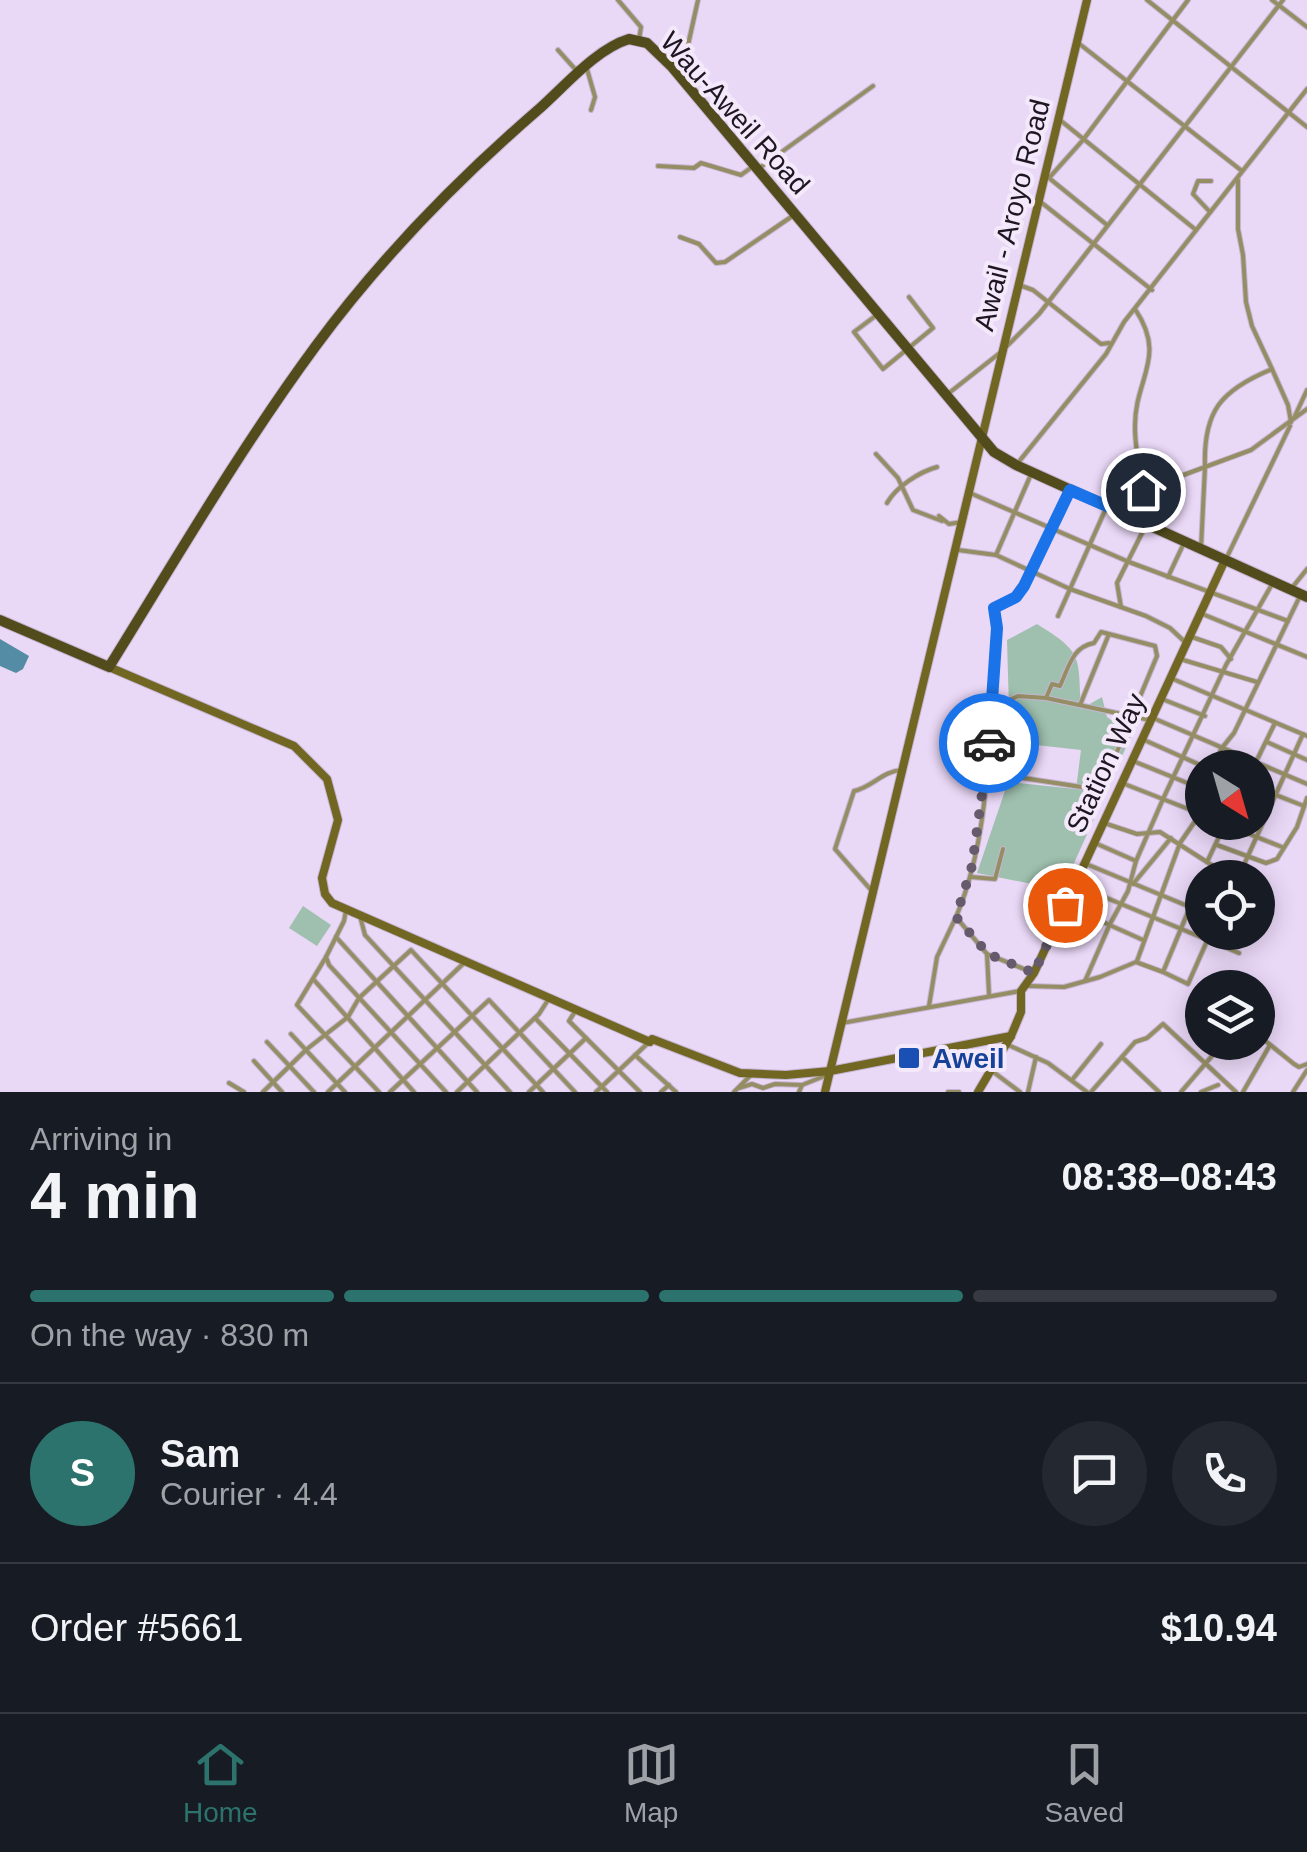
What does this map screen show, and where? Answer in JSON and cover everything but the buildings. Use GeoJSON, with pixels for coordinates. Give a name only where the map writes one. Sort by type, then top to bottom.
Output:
{"type":"FeatureCollection","features":[{"type":"Feature","properties":{"kind":"main road","name":"Wau-Aweil Road"},"geometry":{"type":"LineString","coordinates":[[109,667],[244,451],[342,312],[465,178],[586,67],[620,42],[639,40],[676,72],[983,440],[1016,465],[1300,593]]}},
{"type":"Feature","properties":{"kind":"main road"},"geometry":{"type":"LineString","coordinates":[[0,620],[109,667]]}},
{"type":"Feature","properties":{"kind":"street"},"geometry":{"type":"LineString","coordinates":[[618,0],[641,28],[639,40]]}},
{"type":"Feature","properties":{"kind":"street"},"geometry":{"type":"LineString","coordinates":[[676,72],[688,46],[698,0]]}},
{"type":"Feature","properties":{"kind":"street","name":"Awail - Aroyo Road"},"geometry":{"type":"LineString","coordinates":[[825,1092],[1087,0]]}},
{"type":"Feature","properties":{"kind":"street"},"geometry":{"type":"LineString","coordinates":[[1148,0],[1307,127]]}},
{"type":"Feature","properties":{"kind":"street"},"geometry":{"type":"LineString","coordinates":[[1107,225],[1046,176],[1082,140],[1188,0]]}},
{"type":"Feature","properties":{"kind":"street"},"geometry":{"type":"LineString","coordinates":[[1272,0],[1281,3],[1307,27]]}},
{"type":"Feature","properties":{"kind":"street"},"geometry":{"type":"LineString","coordinates":[[946,396],[1002,352],[1048,302],[1281,3]]}},
{"type":"Feature","properties":{"kind":"street"},"geometry":{"type":"LineString","coordinates":[[1077,42],[1241,174]]}},
{"type":"Feature","properties":{"kind":"street"},"geometry":{"type":"LineString","coordinates":[[558,50],[574,69],[586,67],[595,98],[591,110]]}},
{"type":"Feature","properties":{"kind":"street"},"geometry":{"type":"LineString","coordinates":[[658,166],[694,168],[702,164],[741,175],[873,86]]}},
{"type":"Feature","properties":{"kind":"street"},"geometry":{"type":"LineString","coordinates":[[1016,465],[1106,354],[1109,343],[1307,89]]}},
{"type":"Feature","properties":{"kind":"street"},"geometry":{"type":"LineString","coordinates":[[1058,118],[1196,230]]}},
{"type":"Feature","properties":{"kind":"street"},"geometry":{"type":"LineString","coordinates":[[1241,174],[1237,210],[1246,302],[1292,422]]}},
{"type":"Feature","properties":{"kind":"street"},"geometry":{"type":"LineString","coordinates":[[1210,212],[1194,194],[1198,181],[1211,180]]}},
{"type":"Feature","properties":{"kind":"street"},"geometry":{"type":"LineString","coordinates":[[1037,199],[1152,290]]}},
{"type":"Feature","properties":{"kind":"street"},"geometry":{"type":"LineString","coordinates":[[680,237],[699,244],[716,263],[725,262],[796,214]]}},
{"type":"Feature","properties":{"kind":"street"},"geometry":{"type":"LineString","coordinates":[[1018,285],[1033,290],[1101,344],[1109,343]]}},
{"type":"Feature","properties":{"kind":"street"},"geometry":{"type":"LineString","coordinates":[[878,314],[854,332],[883,369],[933,328],[908,297]]}},
{"type":"Feature","properties":{"kind":"street"},"geometry":{"type":"LineString","coordinates":[[1121,607],[1117,583],[1149,525],[1134,429],[1138,394],[1150,362],[1151,341],[1135,310]]}},
{"type":"Feature","properties":{"kind":"street"},"geometry":{"type":"LineString","coordinates":[[1201,548],[1204,438],[1214,407],[1246,380],[1272,369]]}},
{"type":"Feature","properties":{"kind":"street"},"geometry":{"type":"LineString","coordinates":[[1225,560],[1307,390]]}},
{"type":"Feature","properties":{"kind":"street"},"geometry":{"type":"LineString","coordinates":[[1058,616],[1107,506],[1251,450],[1307,408]]}},
{"type":"Feature","properties":{"kind":"street"},"geometry":{"type":"LineString","coordinates":[[876,454],[888,464],[914,510],[962,522]]}},
{"type":"Feature","properties":{"kind":"street"},"geometry":{"type":"LineString","coordinates":[[886,503],[902,487],[937,467]]}},
{"type":"Feature","properties":{"kind":"street"},"geometry":{"type":"LineString","coordinates":[[996,555],[1032,472]]}},
{"type":"Feature","properties":{"kind":"street"},"geometry":{"type":"LineString","coordinates":[[929,1006],[937,957],[970,877],[987,766],[997,628],[994,608],[1016,597],[1032,572],[1070,490]]}},
{"type":"Feature","properties":{"kind":"street"},"geometry":{"type":"LineString","coordinates":[[970,494],[1129,562],[1288,622]]}},
{"type":"Feature","properties":{"kind":"street"},"geometry":{"type":"LineString","coordinates":[[1168,577],[1184,541]]}},
{"type":"Feature","properties":{"kind":"street"},"geometry":{"type":"LineString","coordinates":[[955,549],[996,555],[1170,628],[1188,640],[1221,647],[1230,659]]}},
{"type":"Feature","properties":{"kind":"street","name":"Station Way"},"geometry":{"type":"LineString","coordinates":[[978,1092],[1022,1012],[1021,990],[1034,973],[1225,560]]}},
{"type":"Feature","properties":{"kind":"street"},"geometry":{"type":"LineString","coordinates":[[1046,698],[1052,684],[1060,686],[1074,652],[1082,645],[1094,643],[1101,632],[1158,650],[1133,715],[1101,790],[1004,775],[1007,701],[1018,696],[1046,698],[1133,715],[1145,720],[1153,718],[1221,749],[1234,733],[1288,622],[1307,568]]}},
{"type":"Feature","properties":{"kind":"street"},"geometry":{"type":"LineString","coordinates":[[1085,980],[1128,892],[1136,861],[1162,799],[1244,631],[1274,582]]}},
{"type":"Feature","properties":{"kind":"street"},"geometry":{"type":"LineString","coordinates":[[1200,614],[1307,657]]}},
{"type":"Feature","properties":{"kind":"street"},"geometry":{"type":"LineString","coordinates":[[1080,705],[1109,634]]}},
{"type":"Feature","properties":{"kind":"street"},"geometry":{"type":"LineString","coordinates":[[1179,658],[1257,682]]}},
{"type":"Feature","properties":{"kind":"street"},"geometry":{"type":"LineString","coordinates":[[109,667],[294,746],[327,779],[338,820],[322,886],[329,900],[650,1042]]}},
{"type":"Feature","properties":{"kind":"street"},"geometry":{"type":"LineString","coordinates":[[1171,678],[1305,735],[1276,795],[1304,806]]}},
{"type":"Feature","properties":{"kind":"street"},"geometry":{"type":"LineString","coordinates":[[1161,699],[1204,716]]}},
{"type":"Feature","properties":{"kind":"street"},"geometry":{"type":"LineString","coordinates":[[1262,750],[1276,722]]}},
{"type":"Feature","properties":{"kind":"street"},"geometry":{"type":"LineString","coordinates":[[1142,739],[1184,756]]}},
{"type":"Feature","properties":{"kind":"street"},"geometry":{"type":"LineString","coordinates":[[1267,742],[1307,760]]}},
{"type":"Feature","properties":{"kind":"street"},"geometry":{"type":"LineString","coordinates":[[1132,760],[1185,783]]}},
{"type":"Feature","properties":{"kind":"street"},"geometry":{"type":"LineString","coordinates":[[874,893],[835,849],[854,791],[873,783],[882,774],[902,770]]}},
{"type":"Feature","properties":{"kind":"street"},"geometry":{"type":"LineString","coordinates":[[1275,773],[1307,784]]}},
{"type":"Feature","properties":{"kind":"street"},"geometry":{"type":"LineString","coordinates":[[1122,783],[1185,808]]}},
{"type":"Feature","properties":{"kind":"street"},"geometry":{"type":"LineString","coordinates":[[1216,844],[1266,863],[1277,860],[1297,827],[1307,798]]}},
{"type":"Feature","properties":{"kind":"street"},"geometry":{"type":"LineString","coordinates":[[1104,823],[1137,834],[1160,832],[1204,860]]}},
{"type":"Feature","properties":{"kind":"street"},"geometry":{"type":"LineString","coordinates":[[1136,962],[1185,836]]}},
{"type":"Feature","properties":{"kind":"street"},"geometry":{"type":"LineString","coordinates":[[1131,882],[1171,838]]}},
{"type":"Feature","properties":{"kind":"street"},"geometry":{"type":"LineString","coordinates":[[1208,860],[1218,840]]}},
{"type":"Feature","properties":{"kind":"street"},"geometry":{"type":"LineString","coordinates":[[1245,860],[1254,840]]}},
{"type":"Feature","properties":{"kind":"street"},"geometry":{"type":"LineString","coordinates":[[1261,840],[1282,847]]}},
{"type":"Feature","properties":{"kind":"street"},"geometry":{"type":"LineString","coordinates":[[1094,843],[1136,861]]}},
{"type":"Feature","properties":{"kind":"street"},"geometry":{"type":"LineString","coordinates":[[970,877],[995,879],[1004,849]]}},
{"type":"Feature","properties":{"kind":"street"},"geometry":{"type":"LineString","coordinates":[[1084,863],[1185,904]]}},
{"type":"Feature","properties":{"kind":"street"},"geometry":{"type":"LineString","coordinates":[[1074,884],[1185,930]]}},
{"type":"Feature","properties":{"kind":"street"},"geometry":{"type":"LineString","coordinates":[[1065,905],[1142,940]]}},
{"type":"Feature","properties":{"kind":"street"},"geometry":{"type":"LineString","coordinates":[[346,910],[326,957],[297,1005],[379,1092]]}},
{"type":"Feature","properties":{"kind":"street"},"geometry":{"type":"LineString","coordinates":[[361,917],[365,935],[510,1092]]}},
{"type":"Feature","properties":{"kind":"street"},"geometry":{"type":"LineString","coordinates":[[956,917],[988,954],[1034,973]]}},
{"type":"Feature","properties":{"kind":"street"},"geometry":{"type":"LineString","coordinates":[[1163,972],[1185,918]]}},
{"type":"Feature","properties":{"kind":"street"},"geometry":{"type":"LineString","coordinates":[[336,937],[477,1092]]}},
{"type":"Feature","properties":{"kind":"street"},"geometry":{"type":"LineString","coordinates":[[263,1092],[307,1049],[348,1017],[360,998],[411,950],[543,1092]]}},
{"type":"Feature","properties":{"kind":"street"},"geometry":{"type":"LineString","coordinates":[[842,1023],[1021,990],[1032,984],[1064,987],[1136,962],[1188,984],[1203,950]]}},
{"type":"Feature","properties":{"kind":"street"},"geometry":{"type":"LineString","coordinates":[[1232,950],[1240,953]]}},
{"type":"Feature","properties":{"kind":"street"},"geometry":{"type":"LineString","coordinates":[[988,954],[989,996]]}},
{"type":"Feature","properties":{"kind":"street"},"geometry":{"type":"LineString","coordinates":[[326,957],[329,965],[446,1092]]}},
{"type":"Feature","properties":{"kind":"street"},"geometry":{"type":"LineString","coordinates":[[328,1092],[464,962]]}},
{"type":"Feature","properties":{"kind":"street"},"geometry":{"type":"LineString","coordinates":[[313,978],[414,1092]]}},
{"type":"Feature","properties":{"kind":"street"},"geometry":{"type":"LineString","coordinates":[[457,1092],[535,1018],[549,998]]}},
{"type":"Feature","properties":{"kind":"street"},"geometry":{"type":"LineString","coordinates":[[390,1092],[489,1000],[576,1092]]}},
{"type":"Feature","properties":{"kind":"street"},"geometry":{"type":"LineString","coordinates":[[576,1010],[569,1021],[640,1092]]}},
{"type":"Feature","properties":{"kind":"street"},"geometry":{"type":"LineString","coordinates":[[535,1018],[607,1092]]}},
{"type":"Feature","properties":{"kind":"street"},"geometry":{"type":"LineString","coordinates":[[596,1092],[652,1040],[751,1075],[829,1072],[1009,1040],[1089,1092],[1135,1042],[1147,1038],[1163,1024],[1239,1092],[1260,1060]]}},
{"type":"Feature","properties":{"kind":"street"},"geometry":{"type":"LineString","coordinates":[[291,1034],[345,1092]]}},
{"type":"Feature","properties":{"kind":"street"},"geometry":{"type":"LineString","coordinates":[[529,1092],[586,1038]]}},
{"type":"Feature","properties":{"kind":"street"},"geometry":{"type":"LineString","coordinates":[[267,1042],[314,1092]]}},
{"type":"Feature","properties":{"kind":"street"},"geometry":{"type":"LineString","coordinates":[[1072,1080],[1101,1044]]}},
{"type":"Feature","properties":{"kind":"street"},"geometry":{"type":"LineString","coordinates":[[1275,1048],[1294,1064],[1307,1067],[1293,1092]]}},
{"type":"Feature","properties":{"kind":"street"},"geometry":{"type":"LineString","coordinates":[[636,1055],[676,1092]]}},
{"type":"Feature","properties":{"kind":"street"},"geometry":{"type":"LineString","coordinates":[[1028,1092],[1036,1057]]}},
{"type":"Feature","properties":{"kind":"street"},"geometry":{"type":"LineString","coordinates":[[1122,1057],[1158,1092]]}},
{"type":"Feature","properties":{"kind":"street"},"geometry":{"type":"LineString","coordinates":[[1181,1092],[1209,1060]]}},
{"type":"Feature","properties":{"kind":"street"},"geometry":{"type":"LineString","coordinates":[[254,1061],[282,1092]]}},
{"type":"Feature","properties":{"kind":"street"},"geometry":{"type":"LineString","coordinates":[[990,1069],[1020,1092]]}},
{"type":"Feature","properties":{"kind":"street"},"geometry":{"type":"LineString","coordinates":[[737,1090],[752,1084],[800,1089],[829,1072]]}},
{"type":"Feature","properties":{"kind":"street"},"geometry":{"type":"LineString","coordinates":[[737,1090],[751,1075]]}},
{"type":"Feature","properties":{"kind":"street"},"geometry":{"type":"LineString","coordinates":[[229,1083],[244,1092]]}},
{"type":"Feature","properties":{"kind":"street"},"geometry":{"type":"LineString","coordinates":[[662,1092],[669,1085]]}},
{"type":"Feature","properties":{"kind":"street"},"geometry":{"type":"LineString","coordinates":[[1201,1092],[1218,1085]]}},
{"type":"Feature","properties":{"kind":"street"},"geometry":{"type":"LineString","coordinates":[[949,1092],[959,1092]]}},
{"type":"Feature","properties":{"kind":"green space"},"geometry":{"type":"Polygon","coordinates":[[[1037,624],[1063,642],[1076,657],[1081,709],[1102,697],[1107,717],[1132,734],[1062,890],[977,873],[1008,782],[1076,789],[1081,750],[1027,744],[1009,709],[1007,640],[1037,624]]]}},
{"type":"Feature","properties":{"kind":"green space"},"geometry":{"type":"Polygon","coordinates":[[[303,906],[331,925],[317,946],[289,928],[303,906]]]}},
{"type":"Feature","properties":{"kind":"water"},"geometry":{"type":"Polygon","coordinates":[[[0,639],[29,656],[23,669],[16,673],[0,666],[0,639]]]}},
{"type":"Feature","properties":{"kind":"way so far"},"geometry":{"type":"LineString","coordinates":[[989,743],[972,866],[956,917],[988,954],[1034,973],[1065,905]]}},
{"type":"Feature","properties":{"kind":"place","name":"Aweil"},"geometry":{"type":"Point","coordinates":[909,1058]}},
{"type":"Feature","properties":{"kind":"route"},"geometry":{"type":"LineString","coordinates":[[989,743],[997,628],[994,608],[1016,597],[1024,586],[1070,490],[1107,506],[1143,490]]}}]}
